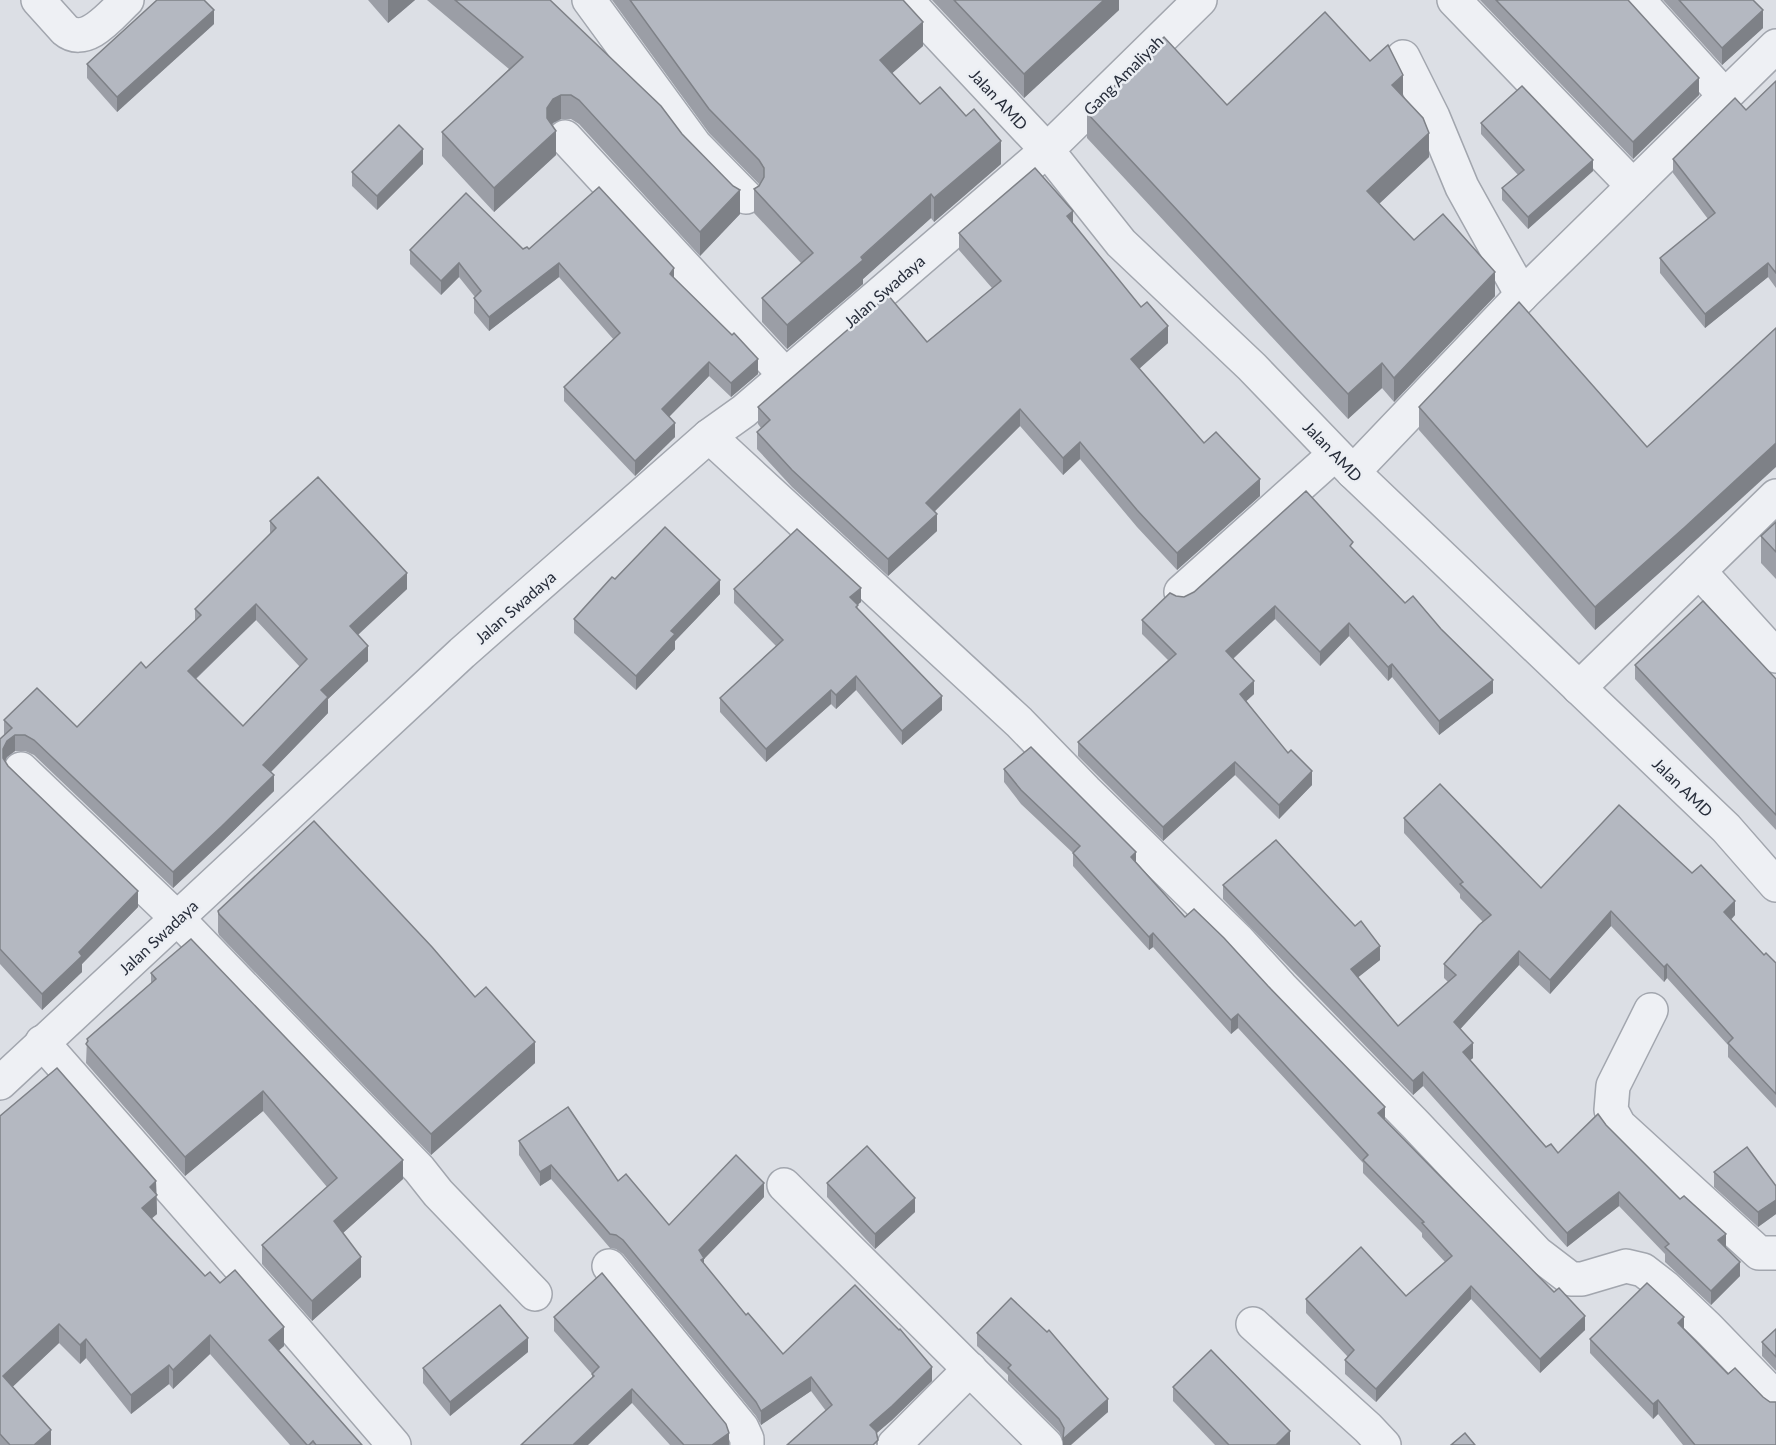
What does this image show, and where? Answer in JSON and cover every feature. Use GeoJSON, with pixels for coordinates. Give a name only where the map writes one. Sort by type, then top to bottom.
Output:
{"type":"FeatureCollection","features":[{"type":"Feature","properties":{"kind":"street"},"geometry":{"type":"LineString","coordinates":[[38,0],[64,30],[78,36],[94,30],[127,0]]}},
{"type":"Feature","properties":{"kind":"street"},"geometry":{"type":"LineString","coordinates":[[589,0],[695,145],[746,197]]}},
{"type":"Feature","properties":{"kind":"street","name":"Jalan AMD"},"geometry":{"type":"LineString","coordinates":[[906,0],[1047,150],[1121,243],[1252,367],[1344,463],[1726,828],[1776,885]]}},
{"type":"Feature","properties":{"kind":"street","name":"Gang Amaliyah"},"geometry":{"type":"LineString","coordinates":[[1047,150],[1200,0]]}},
{"type":"Feature","properties":{"kind":"street"},"geometry":{"type":"LineString","coordinates":[[1454,0],[1633,186]]}},
{"type":"Feature","properties":{"kind":"street"},"geometry":{"type":"LineString","coordinates":[[1638,0],[1725,96]]}},
{"type":"Feature","properties":{"kind":"street"},"geometry":{"type":"LineString","coordinates":[[1181,592],[1344,463],[1522,295],[1776,46]]}},
{"type":"Feature","properties":{"kind":"street"},"geometry":{"type":"LineString","coordinates":[[1403,57],[1433,117],[1462,187],[1522,295]]}},
{"type":"Feature","properties":{"kind":"street"},"geometry":{"type":"LineString","coordinates":[[565,137],[786,376]]}},
{"type":"Feature","properties":{"kind":"street","name":"Jalan Swadaya"},"geometry":{"type":"LineString","coordinates":[[0,1083],[462,653],[709,436],[786,376],[1047,150]]}},
{"type":"Feature","properties":{"kind":"street"},"geometry":{"type":"LineString","coordinates":[[709,436],[1019,722],[1237,939],[1537,1253],[1571,1278],[1582,1279],[1626,1266],[1643,1270],[1665,1287],[1708,1328],[1776,1398]]}},
{"type":"Feature","properties":{"kind":"street"},"geometry":{"type":"LineString","coordinates":[[1579,688],[1776,496]]}},
{"type":"Feature","properties":{"kind":"street"},"geometry":{"type":"LineString","coordinates":[[1699,571],[1776,656]]}},
{"type":"Feature","properties":{"kind":"street"},"geometry":{"type":"LineString","coordinates":[[21,769],[178,919],[419,1169],[438,1193],[535,1294]]}},
{"type":"Feature","properties":{"kind":"street"},"geometry":{"type":"LineString","coordinates":[[1651,1010],[1612,1086],[1611,1110],[1619,1125],[1768,1253]]}},
{"type":"Feature","properties":{"kind":"street"},"geometry":{"type":"LineString","coordinates":[[42,1042],[394,1445]]}},
{"type":"Feature","properties":{"kind":"street"},"geometry":{"type":"LineString","coordinates":[[783,1185],[1046,1445]]}},
{"type":"Feature","properties":{"kind":"street"},"geometry":{"type":"LineString","coordinates":[[609,1266],[742,1428],[747,1445]]}},
{"type":"Feature","properties":{"kind":"street"},"geometry":{"type":"LineString","coordinates":[[1253,1324],[1384,1445]]}},
{"type":"Feature","properties":{"kind":"street"},"geometry":{"type":"LineString","coordinates":[[894,1445],[970,1369]]}},
{"type":"Feature","properties":{"kind":"building"},"geometry":{"type":"Polygon","coordinates":[[[157,0],[204,0],[214,10],[117,97],[87,64],[157,0]]]}},
{"type":"Feature","properties":{"kind":"building"},"geometry":{"type":"Polygon","coordinates":[[[455,0],[550,0],[661,106],[682,134],[733,186],[740,190],[700,232],[579,100],[571,95],[561,95],[553,99],[547,108],[547,118],[556,131],[494,188],[442,132],[523,57],[455,0]]]}},
{"type":"Feature","properties":{"kind":"building"},"geometry":{"type":"Polygon","coordinates":[[[630,0],[903,0],[923,22],[880,60],[920,104],[940,87],[966,116],[974,109],[1001,141],[934,198],[931,194],[861,257],[863,260],[787,325],[762,298],[813,253],[754,189],[759,186],[764,177],[764,168],[759,160],[709,109],[630,0]]]}},
{"type":"Feature","properties":{"kind":"building"},"geometry":{"type":"Polygon","coordinates":[[[954,0],[1104,0],[1024,74],[954,0]]]}},
{"type":"Feature","properties":{"kind":"building"},"geometry":{"type":"Polygon","coordinates":[[[1496,0],[1628,0],[1699,78],[1633,142],[1496,0]]]}},
{"type":"Feature","properties":{"kind":"building"},"geometry":{"type":"Polygon","coordinates":[[[1679,0],[1753,0],[1763,10],[1722,48],[1679,0]]]}},
{"type":"Feature","properties":{"kind":"building"},"geometry":{"type":"Polygon","coordinates":[[[1325,12],[1370,61],[1388,45],[1403,75],[1392,85],[1423,118],[1429,133],[1367,191],[1414,240],[1443,214],[1495,272],[1394,378],[1382,363],[1348,394],[1087,113],[1164,37],[1227,105],[1325,12]]]}},
{"type":"Feature","properties":{"kind":"building"},"geometry":{"type":"Polygon","coordinates":[[[1776,81],[1776,273],[1768,263],[1705,314],[1660,258],[1715,213],[1673,159],[1735,98],[1746,110],[1776,81]]]}},
{"type":"Feature","properties":{"kind":"building"},"geometry":{"type":"Polygon","coordinates":[[[1522,86],[1593,160],[1528,217],[1502,188],[1524,170],[1481,123],[1522,86]]]}},
{"type":"Feature","properties":{"kind":"building"},"geometry":{"type":"Polygon","coordinates":[[[399,125],[423,149],[377,196],[352,172],[399,125]]]}},
{"type":"Feature","properties":{"kind":"building"},"geometry":{"type":"Polygon","coordinates":[[[1035,168],[1073,211],[1067,216],[1141,307],[1147,302],[1168,326],[1131,359],[1204,443],[1216,432],[1260,479],[1177,553],[1137,510],[1080,442],[1063,458],[1020,409],[926,503],[937,514],[888,559],[792,470],[757,432],[770,420],[758,407],[888,295],[927,342],[1001,281],[959,233],[1035,168]]]}},
{"type":"Feature","properties":{"kind":"building"},"geometry":{"type":"Polygon","coordinates":[[[599,187],[674,268],[670,274],[732,335],[734,333],[758,359],[731,383],[709,362],[662,409],[675,423],[635,461],[564,387],[620,333],[559,263],[489,317],[474,298],[481,291],[459,263],[441,281],[410,250],[466,193],[523,249],[527,247],[529,249],[599,187]]]}},
{"type":"Feature","properties":{"kind":"building"},"geometry":{"type":"Polygon","coordinates":[[[1519,302],[1647,447],[1776,328],[1776,443],[1595,607],[1419,407],[1519,302]]]}},
{"type":"Feature","properties":{"kind":"building"},"geometry":{"type":"Polygon","coordinates":[[[318,477],[407,573],[350,626],[368,646],[321,690],[328,697],[263,765],[274,775],[173,872],[34,740],[25,735],[15,735],[7,741],[3,749],[3,758],[8,766],[138,891],[79,952],[82,956],[42,994],[0,949],[0,739],[12,728],[4,720],[37,688],[77,727],[141,662],[146,668],[201,615],[195,609],[276,528],[270,521],[318,477]],[[256,604],[188,671],[243,726],[307,659],[256,604]]]}},
{"type":"Feature","properties":{"kind":"building"},"geometry":{"type":"Polygon","coordinates":[[[1306,491],[1353,542],[1350,546],[1405,603],[1413,596],[1441,629],[1493,680],[1439,721],[1392,664],[1388,667],[1349,623],[1320,652],[1275,606],[1226,651],[1254,681],[1240,694],[1288,753],[1291,750],[1312,771],[1279,805],[1235,762],[1163,827],[1078,742],[1176,654],[1142,620],[1170,593],[1184,597],[1194,592],[1306,491]]]}},
{"type":"Feature","properties":{"kind":"building"},"geometry":{"type":"Polygon","coordinates":[[[1776,522],[1776,552],[1761,536],[1776,522]]]}},
{"type":"Feature","properties":{"kind":"building"},"geometry":{"type":"Polygon","coordinates":[[[665,527],[720,580],[671,631],[675,634],[636,676],[574,619],[612,577],[615,579],[665,527]]]}},
{"type":"Feature","properties":{"kind":"building"},"geometry":{"type":"Polygon","coordinates":[[[797,529],[861,588],[850,597],[858,605],[856,607],[942,696],[902,731],[856,676],[836,695],[831,690],[766,749],[720,698],[783,640],[734,589],[797,529]]]}},
{"type":"Feature","properties":{"kind":"building"},"geometry":{"type":"Polygon","coordinates":[[[1703,601],[1776,679],[1776,815],[1635,665],[1703,601]]]}},
{"type":"Feature","properties":{"kind":"building"},"geometry":{"type":"Polygon","coordinates":[[[1031,747],[1136,852],[1131,857],[1185,917],[1194,909],[1224,938],[1385,1107],[1378,1113],[1554,1292],[1559,1288],[1585,1316],[1540,1359],[1471,1286],[1376,1389],[1345,1360],[1354,1350],[1306,1299],[1361,1247],[1406,1296],[1452,1256],[1422,1223],[1424,1222],[1363,1160],[1368,1155],[1238,1014],[1231,1020],[1153,933],[1149,937],[1073,853],[1080,846],[1021,790],[1004,769],[1031,747]]]}},
{"type":"Feature","properties":{"kind":"building"},"geometry":{"type":"Polygon","coordinates":[[[1440,784],[1541,888],[1619,805],[1692,873],[1701,865],[1735,901],[1724,912],[1764,955],[1766,953],[1776,963],[1776,1094],[1728,1043],[1733,1038],[1667,964],[1664,967],[1611,911],[1550,980],[1519,951],[1454,1022],[1473,1043],[1463,1052],[1546,1147],[1551,1144],[1558,1153],[1598,1114],[1606,1125],[1680,1199],[1684,1196],[1726,1234],[1718,1240],[1740,1262],[1711,1291],[1665,1247],[1669,1244],[1619,1192],[1567,1233],[1423,1072],[1413,1081],[1223,885],[1276,840],[1355,926],[1361,921],[1380,946],[1351,969],[1398,1026],[1456,975],[1444,964],[1491,915],[1460,884],[1463,882],[1404,818],[1440,784]]]}},
{"type":"Feature","properties":{"kind":"building"},"geometry":{"type":"Polygon","coordinates":[[[314,821],[432,947],[475,997],[486,987],[535,1042],[431,1134],[219,914],[218,911],[314,821]]]}},
{"type":"Feature","properties":{"kind":"building"},"geometry":{"type":"Polygon","coordinates":[[[191,939],[403,1160],[334,1221],[361,1257],[312,1301],[262,1245],[337,1178],[263,1091],[185,1157],[86,1044],[87,1039],[156,979],[151,973],[191,939]]]}},
{"type":"Feature","properties":{"kind":"building"},"geometry":{"type":"Polygon","coordinates":[[[57,1068],[156,1181],[150,1187],[157,1195],[142,1208],[205,1276],[210,1272],[220,1283],[235,1270],[284,1327],[269,1340],[362,1445],[316,1445],[313,1441],[307,1445],[210,1335],[173,1370],[169,1365],[131,1395],[86,1339],[80,1345],[59,1324],[3,1376],[51,1430],[34,1445],[10,1445],[0,1434],[0,1116],[57,1068]]]}},
{"type":"Feature","properties":{"kind":"building"},"geometry":{"type":"Polygon","coordinates":[[[568,1107],[618,1181],[626,1174],[669,1225],[736,1155],[764,1183],[699,1250],[704,1258],[701,1260],[746,1315],[748,1313],[783,1354],[855,1285],[900,1329],[932,1367],[870,1425],[876,1431],[878,1440],[873,1445],[787,1445],[832,1405],[811,1377],[761,1411],[623,1240],[610,1234],[551,1165],[540,1172],[519,1141],[568,1107]]]}},
{"type":"Feature","properties":{"kind":"building"},"geometry":{"type":"Polygon","coordinates":[[[867,1146],[915,1198],[875,1234],[827,1183],[867,1146]]]}},
{"type":"Feature","properties":{"kind":"building"},"geometry":{"type":"Polygon","coordinates":[[[1747,1147],[1776,1186],[1776,1200],[1758,1212],[1714,1172],[1747,1147]]]}},
{"type":"Feature","properties":{"kind":"building"},"geometry":{"type":"Polygon","coordinates":[[[602,1273],[726,1424],[729,1433],[712,1445],[684,1445],[632,1389],[575,1445],[521,1445],[594,1376],[592,1374],[599,1367],[554,1317],[602,1273]]]}},
{"type":"Feature","properties":{"kind":"building"},"geometry":{"type":"Polygon","coordinates":[[[1647,1283],[1684,1317],[1678,1323],[1728,1374],[1735,1368],[1763,1397],[1770,1402],[1776,1402],[1776,1445],[1695,1445],[1658,1400],[1653,1404],[1590,1339],[1647,1283]]]}},
{"type":"Feature","properties":{"kind":"building"},"geometry":{"type":"Polygon","coordinates":[[[1011,1298],[1047,1332],[1049,1330],[1108,1399],[1063,1439],[1064,1428],[1059,1419],[1008,1368],[1011,1365],[977,1333],[1011,1298]]]}},
{"type":"Feature","properties":{"kind":"building"},"geometry":{"type":"Polygon","coordinates":[[[500,1305],[528,1338],[450,1402],[423,1368],[500,1305]]]}},
{"type":"Feature","properties":{"kind":"building"},"geometry":{"type":"Polygon","coordinates":[[[1776,1329],[1776,1357],[1762,1342],[1776,1329]]]}},
{"type":"Feature","properties":{"kind":"building"},"geometry":{"type":"Polygon","coordinates":[[[1211,1350],[1290,1431],[1276,1445],[1229,1445],[1173,1387],[1211,1350]]]}},
{"type":"Feature","properties":{"kind":"building"},"geometry":{"type":"Polygon","coordinates":[[[1465,1433],[1475,1445],[1451,1445],[1465,1433]]]}}]}
